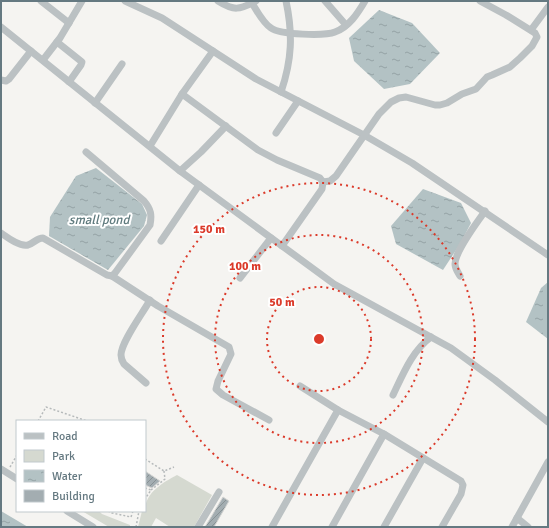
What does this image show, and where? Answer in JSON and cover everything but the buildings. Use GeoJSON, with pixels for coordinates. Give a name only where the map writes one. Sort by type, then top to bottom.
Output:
{"type":"FeatureCollection","features":[{"type":"Feature","properties":{"kind":"street"},"geometry":{"type":"LineString","coordinates":[[41,1],[69,23]]}},
{"type":"Feature","properties":{"kind":"street"},"geometry":{"type":"LineString","coordinates":[[43,60],[57,42],[82,1]]}},
{"type":"Feature","properties":{"kind":"street"},"geometry":{"type":"LineString","coordinates":[[125,1],[162,18],[256,79],[364,135],[412,163],[485,211],[548,256]]}},
{"type":"Feature","properties":{"kind":"street"},"geometry":{"type":"LineString","coordinates":[[218,1],[230,8],[237,9],[254,2],[270,27],[278,31],[291,34],[326,34],[336,32],[346,25],[359,12],[365,1]]}},
{"type":"Feature","properties":{"kind":"street"},"geometry":{"type":"LineString","coordinates":[[281,92],[286,77],[291,34],[286,1]]}},
{"type":"Feature","properties":{"kind":"street"},"geometry":{"type":"LineString","coordinates":[[325,1],[346,25]]}},
{"type":"Feature","properties":{"kind":"street"},"geometry":{"type":"LineString","coordinates":[[322,182],[330,181],[336,176],[379,114],[391,102],[399,98],[406,97],[440,105],[476,89],[487,77],[510,67],[532,46],[537,37],[535,33],[480,1]]}},
{"type":"Feature","properties":{"kind":"street"},"geometry":{"type":"LineString","coordinates":[[531,30],[548,7]]}},
{"type":"Feature","properties":{"kind":"street"},"geometry":{"type":"LineString","coordinates":[[1,27],[180,171],[334,284],[451,348],[495,380],[548,422]]}},
{"type":"Feature","properties":{"kind":"street"},"geometry":{"type":"LineString","coordinates":[[57,42],[82,62],[69,82]]}},
{"type":"Feature","properties":{"kind":"street"},"geometry":{"type":"LineString","coordinates":[[1,80],[6,81],[9,79],[31,51]]}},
{"type":"Feature","properties":{"kind":"street"},"geometry":{"type":"LineString","coordinates":[[150,146],[182,94],[213,51]]}},
{"type":"Feature","properties":{"kind":"street"},"geometry":{"type":"LineString","coordinates":[[95,103],[122,64]]}},
{"type":"Feature","properties":{"kind":"street"},"geometry":{"type":"LineString","coordinates":[[182,94],[258,150],[277,160],[320,178],[322,182],[322,189],[282,246]]}},
{"type":"Feature","properties":{"kind":"street"},"geometry":{"type":"LineString","coordinates":[[276,133],[298,101]]}},
{"type":"Feature","properties":{"kind":"street"},"geometry":{"type":"LineString","coordinates":[[180,171],[226,126]]}},
{"type":"Feature","properties":{"kind":"street"},"geometry":{"type":"LineString","coordinates":[[86,152],[144,201],[152,216],[150,225],[120,268],[112,276]]}},
{"type":"Feature","properties":{"kind":"street"},"geometry":{"type":"LineString","coordinates":[[160,241],[199,185]]}},
{"type":"Feature","properties":{"kind":"street"},"geometry":{"type":"LineString","coordinates":[[460,276],[456,269],[455,260],[467,238],[485,211]]}},
{"type":"Feature","properties":{"kind":"street"},"geometry":{"type":"LineString","coordinates":[[1,233],[24,245],[28,245],[39,238],[43,238],[112,276],[229,347],[231,354],[218,381],[216,389],[223,395],[269,420]]}},
{"type":"Feature","properties":{"kind":"street"},"geometry":{"type":"LineString","coordinates":[[240,278],[271,238]]}},
{"type":"Feature","properties":{"kind":"street"},"geometry":{"type":"LineString","coordinates":[[146,383],[124,364],[121,355],[125,343],[150,300]]}},
{"type":"Feature","properties":{"kind":"street"},"geometry":{"type":"LineString","coordinates":[[393,395],[415,353],[422,344],[431,337]]}},
{"type":"Feature","properties":{"kind":"street"},"geometry":{"type":"LineString","coordinates":[[300,386],[338,410],[384,434],[461,481],[463,485],[461,494],[442,527]]}},
{"type":"Feature","properties":{"kind":"street"},"geometry":{"type":"LineString","coordinates":[[272,527],[338,410]]}},
{"type":"Feature","properties":{"kind":"street"},"geometry":{"type":"LineString","coordinates":[[332,527],[384,434]]}},
{"type":"Feature","properties":{"kind":"street"},"geometry":{"type":"LineString","coordinates":[[384,527],[423,458]]}},
{"type":"Feature","properties":{"kind":"street"},"geometry":{"type":"LineString","coordinates":[[512,527],[548,462]]}},
{"type":"Feature","properties":{"kind":"street"},"geometry":{"type":"LineString","coordinates":[[4,471],[16,479]]}},
{"type":"Feature","properties":{"kind":"street"},"geometry":{"type":"LineString","coordinates":[[198,527],[219,492]]}},
{"type":"Feature","properties":{"kind":"street"},"geometry":{"type":"LineString","coordinates":[[69,512],[93,527]]}},
{"type":"Feature","properties":{"kind":"street"},"geometry":{"type":"LineString","coordinates":[[517,518],[528,527]]}},
{"type":"Feature","properties":{"kind":"path"},"geometry":{"type":"LineString","coordinates":[[39,420],[46,407],[84,420]]}},
{"type":"Feature","properties":{"kind":"path"},"geometry":{"type":"LineString","coordinates":[[4,471],[16,456]]}},
{"type":"Feature","properties":{"kind":"path"},"geometry":{"type":"LineString","coordinates":[[146,460],[164,471],[174,468]]}},
{"type":"Feature","properties":{"kind":"path"},"geometry":{"type":"LineString","coordinates":[[146,497],[151,490],[165,479],[164,471]]}},
{"type":"Feature","properties":{"kind":"path"},"geometry":{"type":"LineString","coordinates":[[146,488],[151,490]]}},
{"type":"Feature","properties":{"kind":"path"},"geometry":{"type":"LineString","coordinates":[[110,512],[131,517],[133,512]]}},
{"type":"Feature","properties":{"kind":"path"},"geometry":{"type":"LineString","coordinates":[[136,527],[139,512]]}},
{"type":"Feature","properties":{"kind":"green space"},"geometry":{"type":"Polygon","coordinates":[[[177,475],[212,495],[194,527],[170,527],[156,518],[151,527],[138,527],[142,512],[146,512],[146,505],[151,494],[166,481],[177,475]]]}},
{"type":"Feature","properties":{"kind":"green space"},"geometry":{"type":"Polygon","coordinates":[[[84,512],[100,512],[130,525],[130,527],[109,527],[84,512]]]}},
{"type":"Feature","properties":{"kind":"water"},"geometry":{"type":"Polygon","coordinates":[[[379,10],[412,23],[440,53],[410,84],[384,89],[354,61],[349,38],[379,10]]]}},
{"type":"Feature","properties":{"kind":"water","name":"small pond"},"geometry":{"type":"Polygon","coordinates":[[[96,168],[142,204],[147,215],[144,226],[108,270],[49,236],[50,217],[76,176],[96,168]]]}},
{"type":"Feature","properties":{"kind":"water"},"geometry":{"type":"Polygon","coordinates":[[[423,189],[461,203],[471,223],[460,244],[443,270],[396,244],[391,226],[423,189]]]}},
{"type":"Feature","properties":{"kind":"water"},"geometry":{"type":"Polygon","coordinates":[[[548,282],[548,339],[526,322],[541,288],[548,282]]]}},
{"type":"Feature","properties":{"kind":"water"},"geometry":{"type":"Polygon","coordinates":[[[1,511],[28,527],[1,527],[1,511]]]}}]}
